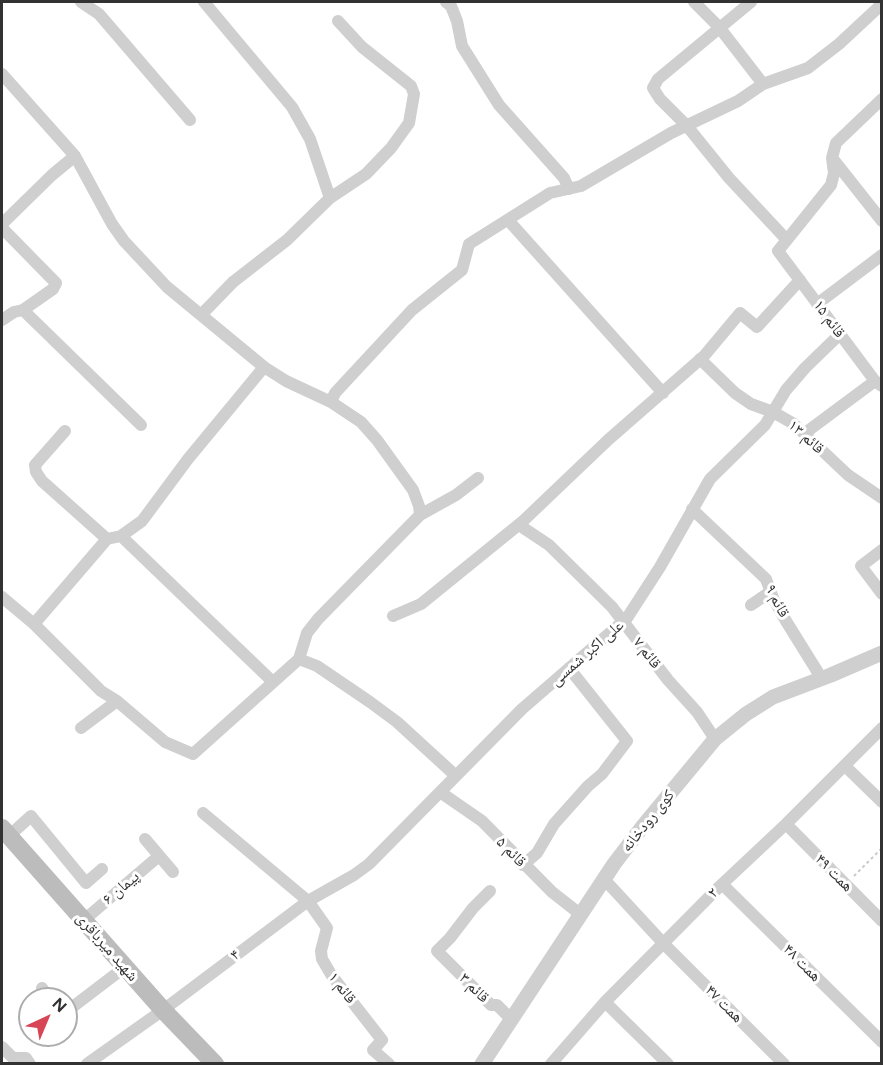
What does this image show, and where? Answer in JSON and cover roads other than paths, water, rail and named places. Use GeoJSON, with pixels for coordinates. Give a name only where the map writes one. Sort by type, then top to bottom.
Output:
{"type":"FeatureCollection","features":[{"type":"Feature","properties":{"kind":"main road","name":"شهید میرباقری"},"geometry":{"type":"LineString","coordinates":[[4,832],[163,1010],[215,1064]]}},
{"type":"Feature","properties":{"kind":"street"},"geometry":{"type":"LineString","coordinates":[[81,2],[99,14],[190,120]]}},
{"type":"Feature","properties":{"kind":"street"},"geometry":{"type":"LineString","coordinates":[[204,2],[292,107],[310,139],[330,198]]}},
{"type":"Feature","properties":{"kind":"street"},"geometry":{"type":"LineString","coordinates":[[446,2],[451,6],[457,21],[462,46],[499,105],[564,178],[569,189]]}},
{"type":"Feature","properties":{"kind":"street"},"geometry":{"type":"LineString","coordinates":[[694,2],[719,27],[763,84]]}},
{"type":"Feature","properties":{"kind":"street"},"geometry":{"type":"LineString","coordinates":[[751,2],[658,79],[653,88],[729,178],[786,239],[831,185],[834,173],[832,158],[836,143],[882,99]]}},
{"type":"Feature","properties":{"kind":"street"},"geometry":{"type":"LineString","coordinates":[[331,402],[335,393],[412,310],[462,270],[469,244],[550,193],[582,186],[671,133],[738,101],[763,84],[808,68],[839,44],[882,4]]}},
{"type":"Feature","properties":{"kind":"street"},"geometry":{"type":"LineString","coordinates":[[201,315],[233,282],[287,240],[330,198],[366,174],[391,148],[409,123],[414,94],[411,86],[362,47],[338,21]]}},
{"type":"Feature","properties":{"kind":"street"},"geometry":{"type":"LineString","coordinates":[[2,74],[75,156],[112,224],[124,241],[167,287],[264,367],[286,381],[331,402],[361,422],[377,440],[412,490],[420,515]]}},
{"type":"Feature","properties":{"kind":"street"},"geometry":{"type":"LineString","coordinates":[[2,320],[14,312],[23,310],[53,289],[56,284],[2,226],[52,175],[75,156]]}},
{"type":"Feature","properties":{"kind":"street"},"geometry":{"type":"LineString","coordinates":[[832,158],[882,221]]}},
{"type":"Feature","properties":{"kind":"street"},"geometry":{"type":"LineString","coordinates":[[508,220],[663,393]]}},
{"type":"Feature","properties":{"kind":"street","name":"قائم ۱۵"},"geometry":{"type":"LineString","coordinates":[[786,239],[778,251],[878,383]]}},
{"type":"Feature","properties":{"kind":"street"},"geometry":{"type":"LineString","coordinates":[[817,303],[882,255]]}},
{"type":"Feature","properties":{"kind":"street"},"geometry":{"type":"LineString","coordinates":[[393,616],[421,604],[519,525],[608,440],[700,359],[740,313],[757,327],[800,280]]}},
{"type":"Feature","properties":{"kind":"street"},"geometry":{"type":"LineString","coordinates":[[23,310],[141,424]]}},
{"type":"Feature","properties":{"kind":"street","name":"علی اکبر شمسی"},"geometry":{"type":"LineString","coordinates":[[308,901],[369,864],[522,709],[624,621],[660,567],[710,479],[765,425],[786,390],[840,334]]}},
{"type":"Feature","properties":{"kind":"street","name":"قائم ۱۳"},"geometry":{"type":"LineString","coordinates":[[700,359],[735,393],[751,404],[773,412],[805,433],[848,475],[882,498]]}},
{"type":"Feature","properties":{"kind":"street"},"geometry":{"type":"LineString","coordinates":[[34,624],[106,540],[121,536],[142,521],[188,459],[264,367]]}},
{"type":"Feature","properties":{"kind":"street"},"geometry":{"type":"LineString","coordinates":[[805,433],[878,383]]}},
{"type":"Feature","properties":{"kind":"street"},"geometry":{"type":"LineString","coordinates":[[65,431],[36,465],[36,472],[42,481],[106,540]]}},
{"type":"Feature","properties":{"kind":"street"},"geometry":{"type":"LineString","coordinates":[[3,600],[34,624],[101,691],[117,700],[165,742],[193,754],[299,659],[307,633],[318,619],[420,515],[456,495],[478,478]]}},
{"type":"Feature","properties":{"kind":"street","name":"قائم ۹"},"geometry":{"type":"LineString","coordinates":[[692,509],[766,579],[786,621],[822,679]]}},
{"type":"Feature","properties":{"kind":"street","name":"قائم ۷"},"geometry":{"type":"LineString","coordinates":[[519,525],[549,545],[624,621],[668,680],[697,712],[715,739]]}},
{"type":"Feature","properties":{"kind":"street"},"geometry":{"type":"LineString","coordinates":[[121,536],[273,682]]}},
{"type":"Feature","properties":{"kind":"street"},"geometry":{"type":"LineString","coordinates":[[882,550],[861,566],[882,594]]}},
{"type":"Feature","properties":{"kind":"street"},"geometry":{"type":"LineString","coordinates":[[751,605],[771,592]]}},
{"type":"Feature","properties":{"kind":"street","name":"کوی رودخانه"},"geometry":{"type":"LineString","coordinates":[[482,1064],[604,879],[643,826],[715,739],[746,714],[773,697],[882,653]]}},
{"type":"Feature","properties":{"kind":"street"},"geometry":{"type":"LineString","coordinates":[[299,659],[317,666],[388,715],[456,776]]}},
{"type":"Feature","properties":{"kind":"street"},"geometry":{"type":"LineString","coordinates":[[523,865],[537,853],[554,824],[602,774],[627,741],[569,668]]}},
{"type":"Feature","properties":{"kind":"street"},"geometry":{"type":"LineString","coordinates":[[81,728],[117,700]]}},
{"type":"Feature","properties":{"kind":"street","name":"۲"},"geometry":{"type":"LineString","coordinates":[[551,1064],[605,1002],[882,728]]}},
{"type":"Feature","properties":{"kind":"street"},"geometry":{"type":"LineString","coordinates":[[845,766],[882,802]]}},
{"type":"Feature","properties":{"kind":"street","name":"قائم ۵"},"geometry":{"type":"LineString","coordinates":[[440,792],[482,821],[523,865],[580,914]]}},
{"type":"Feature","properties":{"kind":"street"},"geometry":{"type":"LineString","coordinates":[[203,813],[308,901]]}},
{"type":"Feature","properties":{"kind":"street"},"geometry":{"type":"LineString","coordinates":[[4,832],[31,816],[86,884],[102,869]]}},
{"type":"Feature","properties":{"kind":"street","name":"همت ۴۹"},"geometry":{"type":"LineString","coordinates":[[786,824],[882,921]]}},
{"type":"Feature","properties":{"kind":"street"},"geometry":{"type":"LineString","coordinates":[[145,839],[174,872]]}},
{"type":"Feature","properties":{"kind":"street","name":"پیمان ۶"},"geometry":{"type":"LineString","coordinates":[[84,920],[159,856]]}},
{"type":"Feature","properties":{"kind":"street","name":"همت ۴۷"},"geometry":{"type":"LineString","coordinates":[[604,879],[664,944],[784,1064]]}},
{"type":"Feature","properties":{"kind":"street","name":"همت ۴۸"},"geometry":{"type":"LineString","coordinates":[[722,884],[882,1042]]}},
{"type":"Feature","properties":{"kind":"street","name":"قائم ۳"},"geometry":{"type":"LineString","coordinates":[[490,891],[472,908],[450,939],[437,951],[491,1005],[497,1005],[512,1020]]}},
{"type":"Feature","properties":{"kind":"street","name":"۴"},"geometry":{"type":"LineString","coordinates":[[87,1064],[308,901]]}},
{"type":"Feature","properties":{"kind":"street","name":"قائم ۱"},"geometry":{"type":"LineString","coordinates":[[308,901],[327,928],[321,951],[322,959],[332,976],[382,1040],[373,1050],[389,1064]]}},
{"type":"Feature","properties":{"kind":"street"},"geometry":{"type":"LineString","coordinates":[[78,1003],[125,967]]}},
{"type":"Feature","properties":{"kind":"street"},"geometry":{"type":"LineString","coordinates":[[605,1002],[668,1064]]}},
{"type":"Feature","properties":{"kind":"street"},"geometry":{"type":"LineString","coordinates":[[2,1047],[13,1058],[26,1058],[30,1064]]}}]}
